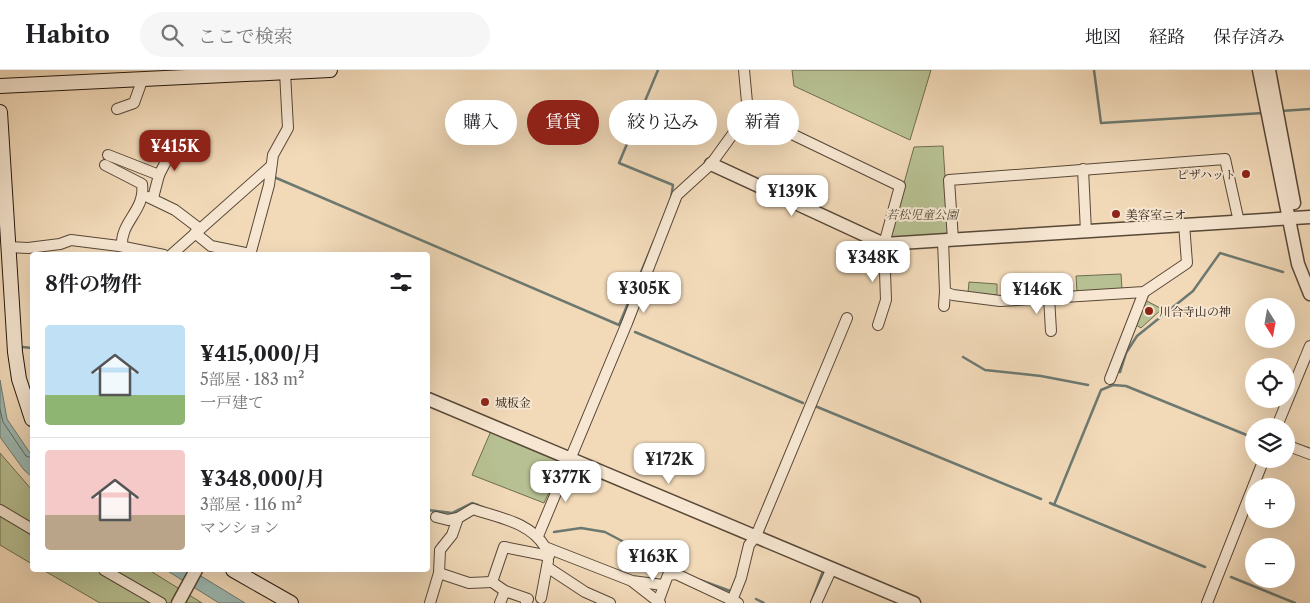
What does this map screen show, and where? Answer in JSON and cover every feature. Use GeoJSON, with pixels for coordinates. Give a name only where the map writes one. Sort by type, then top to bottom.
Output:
{"type":"FeatureCollection","features":[{"type":"Feature","properties":{"kind":"main road"},"geometry":{"type":"LineString","coordinates":[[0,86],[330,70]]}},
{"type":"Feature","properties":{"kind":"main road"},"geometry":{"type":"LineString","coordinates":[[0,112],[8,247],[19,379],[30,412]]}},
{"type":"Feature","properties":{"kind":"main road"},"geometry":{"type":"LineString","coordinates":[[237,572],[291,603]]}},
{"type":"Feature","properties":{"kind":"street"},"geometry":{"type":"LineString","coordinates":[[744,70],[747,100]]}},
{"type":"Feature","properties":{"kind":"street"},"geometry":{"type":"LineString","coordinates":[[1260,70],[1292,218],[1310,274]]}},
{"type":"Feature","properties":{"kind":"street"},"geometry":{"type":"LineString","coordinates":[[1269,70],[1298,264],[1310,294]]}},
{"type":"Feature","properties":{"kind":"street"},"geometry":{"type":"LineString","coordinates":[[251,252],[268,185],[273,155],[288,128],[285,72]]}},
{"type":"Feature","properties":{"kind":"street"},"geometry":{"type":"LineString","coordinates":[[117,109],[134,103],[143,78]]}},
{"type":"Feature","properties":{"kind":"street"},"geometry":{"type":"LineString","coordinates":[[799,137],[900,186],[884,244],[886,300],[878,325]]}},
{"type":"Feature","properties":{"kind":"street"},"geometry":{"type":"LineString","coordinates":[[124,249],[121,237],[148,197],[178,138]]}},
{"type":"Feature","properties":{"kind":"street"},"geometry":{"type":"LineString","coordinates":[[538,536],[571,460],[677,195],[711,164],[727,142]]}},
{"type":"Feature","properties":{"kind":"street"},"geometry":{"type":"LineString","coordinates":[[944,306],[949,180],[1225,159],[1239,222]]}},
{"type":"Feature","properties":{"kind":"street"},"geometry":{"type":"LineString","coordinates":[[159,175],[107,160],[142,184],[148,197],[175,210],[211,246],[237,252]]}},
{"type":"Feature","properties":{"kind":"street"},"geometry":{"type":"LineString","coordinates":[[711,164],[884,244],[1310,217]]}},
{"type":"Feature","properties":{"kind":"street"},"geometry":{"type":"LineString","coordinates":[[174,252],[270,167]]}},
{"type":"Feature","properties":{"kind":"street"},"geometry":{"type":"LineString","coordinates":[[1083,169],[1086,232]]}},
{"type":"Feature","properties":{"kind":"street"},"geometry":{"type":"LineString","coordinates":[[945,292],[953,295],[1000,301],[1144,292],[1187,263],[1184,224]]}},
{"type":"Feature","properties":{"kind":"street"},"geometry":{"type":"LineString","coordinates":[[8,247],[28,248],[60,244],[70,240],[144,252]]}},
{"type":"Feature","properties":{"kind":"street"},"geometry":{"type":"LineString","coordinates":[[1110,378],[1144,292]]}},
{"type":"Feature","properties":{"kind":"street"},"geometry":{"type":"LineString","coordinates":[[1049,298],[1051,331]]}},
{"type":"Feature","properties":{"kind":"street"},"geometry":{"type":"LineString","coordinates":[[632,581],[659,602],[663,585],[668,575],[676,574],[734,602],[750,545],[756,536],[847,318]]}},
{"type":"Feature","properties":{"kind":"street"},"geometry":{"type":"LineString","coordinates":[[1280,418],[1310,346]]}},
{"type":"Feature","properties":{"kind":"street"},"geometry":{"type":"LineString","coordinates":[[430,400],[914,603]]}},
{"type":"Feature","properties":{"kind":"street"},"geometry":{"type":"LineString","coordinates":[[1295,448],[1310,454]]}},
{"type":"Feature","properties":{"kind":"street"},"geometry":{"type":"LineString","coordinates":[[1207,603],[1260,468]]}},
{"type":"Feature","properties":{"kind":"street"},"geometry":{"type":"LineString","coordinates":[[436,518],[448,520],[458,518],[474,509],[518,524],[538,536],[547,551],[547,567],[541,598]]}},
{"type":"Feature","properties":{"kind":"street"},"geometry":{"type":"LineString","coordinates":[[0,510],[30,528]]}},
{"type":"Feature","properties":{"kind":"street"},"geometry":{"type":"LineString","coordinates":[[430,603],[439,573],[440,550],[452,535],[458,518]]}},
{"type":"Feature","properties":{"kind":"street"},"geometry":{"type":"LineString","coordinates":[[492,582],[504,547],[547,551],[632,581],[663,585]]}},
{"type":"Feature","properties":{"kind":"street"},"geometry":{"type":"LineString","coordinates":[[547,567],[585,592],[610,603]]}},
{"type":"Feature","properties":{"kind":"street"},"geometry":{"type":"LineString","coordinates":[[816,603],[832,568]]}},
{"type":"Feature","properties":{"kind":"street"},"geometry":{"type":"LineString","coordinates":[[108,572],[162,603]]}},
{"type":"Feature","properties":{"kind":"street"},"geometry":{"type":"LineString","coordinates":[[178,602],[195,572]]}},
{"type":"Feature","properties":{"kind":"street"},"geometry":{"type":"LineString","coordinates":[[439,573],[469,583],[492,582],[505,592],[527,601],[541,598],[551,603]]}},
{"type":"Feature","properties":{"kind":"street"},"geometry":{"type":"LineString","coordinates":[[500,603],[505,592]]}},
{"type":"Feature","properties":{"kind":"green space"},"geometry":{"type":"Polygon","coordinates":[[[792,70],[931,70],[910,140],[794,86],[792,70]]]}},
{"type":"Feature","properties":{"kind":"green space","name":"若松児童公園"},"geometry":{"type":"Polygon","coordinates":[[[943,146],[949,238],[888,241],[914,147],[943,146]]]}},
{"type":"Feature","properties":{"kind":"green space"},"geometry":{"type":"Polygon","coordinates":[[[1121,274],[1122,289],[1077,292],[1076,276],[1121,274]]]}},
{"type":"Feature","properties":{"kind":"green space"},"geometry":{"type":"Polygon","coordinates":[[[969,282],[997,284],[997,295],[968,293],[969,282]]]}},
{"type":"Feature","properties":{"kind":"green space"},"geometry":{"type":"Polygon","coordinates":[[[1145,300],[1162,309],[1141,328],[1136,325],[1145,300]]]}},
{"type":"Feature","properties":{"kind":"green space"},"geometry":{"type":"Polygon","coordinates":[[[491,431],[564,461],[544,503],[472,475],[491,431]]]}},
{"type":"Feature","properties":{"kind":"green space"},"geometry":{"type":"Polygon","coordinates":[[[0,453],[30,488],[30,563],[0,545],[0,453]]]}},
{"type":"Feature","properties":{"kind":"green space"},"geometry":{"type":"Polygon","coordinates":[[[46,572],[152,572],[202,603],[100,603],[46,572]]]}},
{"type":"Feature","properties":{"kind":"water"},"geometry":{"type":"Polygon","coordinates":[[[0,380],[7,419],[30,453],[30,475],[0,437],[0,380]]]}},
{"type":"Feature","properties":{"kind":"water"},"geometry":{"type":"Polygon","coordinates":[[[169,572],[194,572],[245,603],[219,603],[169,572]]]}},
{"type":"Feature","properties":{"kind":"waterway"},"geometry":{"type":"LineString","coordinates":[[658,70],[619,163],[673,185],[671,199]]}},
{"type":"Feature","properties":{"kind":"waterway"},"geometry":{"type":"LineString","coordinates":[[1094,70],[1101,123],[1263,113]]}},
{"type":"Feature","properties":{"kind":"waterway"},"geometry":{"type":"LineString","coordinates":[[1281,111],[1310,109]]}},
{"type":"Feature","properties":{"kind":"waterway"},"geometry":{"type":"LineString","coordinates":[[274,177],[619,325],[654,241]]}},
{"type":"Feature","properties":{"kind":"waterway"},"geometry":{"type":"LineString","coordinates":[[1120,372],[1126,353],[1137,336],[1193,291],[1220,253],[1283,272]]}},
{"type":"Feature","properties":{"kind":"waterway"},"geometry":{"type":"LineString","coordinates":[[635,332],[803,403]]}},
{"type":"Feature","properties":{"kind":"waterway"},"geometry":{"type":"LineString","coordinates":[[22,347],[30,348]]}},
{"type":"Feature","properties":{"kind":"waterway"},"geometry":{"type":"LineString","coordinates":[[963,357],[985,370],[1041,376],[1088,385]]}},
{"type":"Feature","properties":{"kind":"waterway"},"geometry":{"type":"LineString","coordinates":[[1054,505],[1101,390],[1113,385],[1126,386],[1245,434]]}},
{"type":"Feature","properties":{"kind":"waterway"},"geometry":{"type":"LineString","coordinates":[[815,406],[1041,499]]}},
{"type":"Feature","properties":{"kind":"waterway"},"geometry":{"type":"LineString","coordinates":[[430,510],[452,513],[472,503],[478,505]]}},
{"type":"Feature","properties":{"kind":"waterway"},"geometry":{"type":"LineString","coordinates":[[1050,503],[1205,567]]}},
{"type":"Feature","properties":{"kind":"waterway"},"geometry":{"type":"LineString","coordinates":[[554,532],[581,528],[605,532],[677,570]]}},
{"type":"Feature","properties":{"kind":"waterway"},"geometry":{"type":"LineString","coordinates":[[811,603],[823,571]]}},
{"type":"Feature","properties":{"kind":"waterway"},"geometry":{"type":"LineString","coordinates":[[1231,577],[1295,603]]}},
{"type":"Feature","properties":{"kind":"waterway"},"geometry":{"type":"LineString","coordinates":[[700,580],[733,592]]}},
{"type":"Feature","properties":{"kind":"waterway"},"geometry":{"type":"LineString","coordinates":[[756,599],[764,603]]}},
{"type":"Feature","properties":{"kind":"place","name":"ピザハット"},"geometry":{"type":"Point","coordinates":[1246,174]}},
{"type":"Feature","properties":{"kind":"place","name":"美容室ニオ"},"geometry":{"type":"Point","coordinates":[1116,214]}},
{"type":"Feature","properties":{"kind":"place","name":"川合寺山の神"},"geometry":{"type":"Point","coordinates":[1149,311]}},
{"type":"Feature","properties":{"kind":"place","name":"城板金"},"geometry":{"type":"Point","coordinates":[485,402]}}]}
